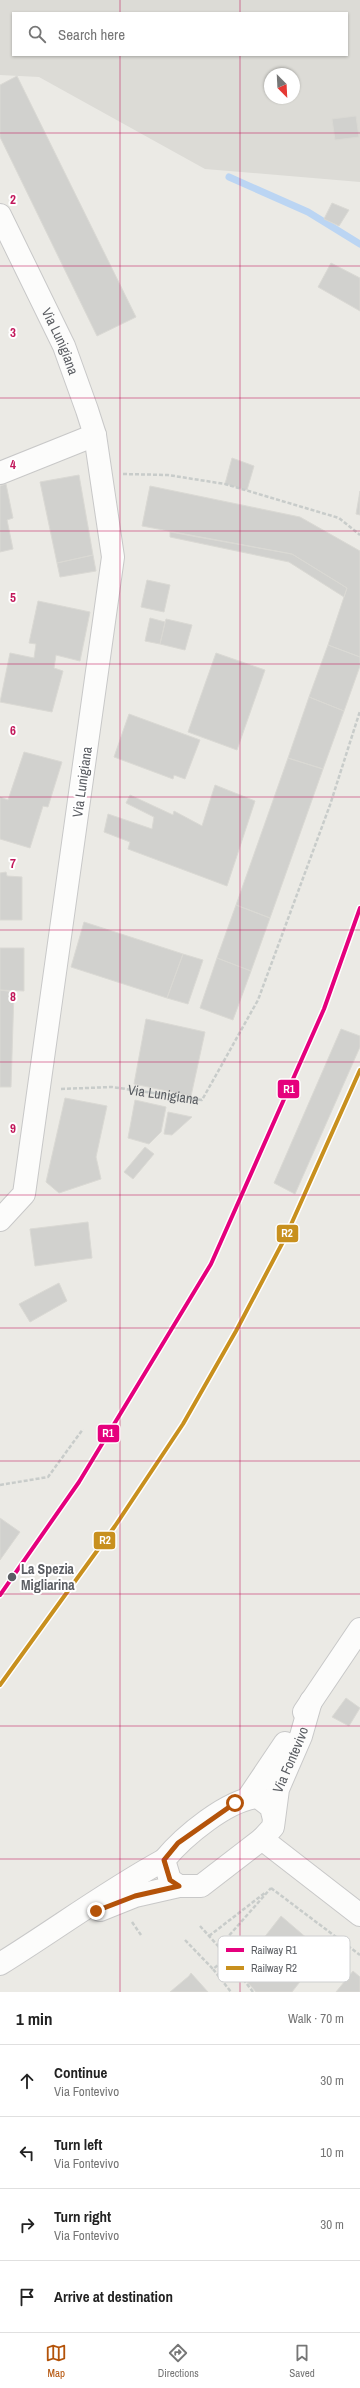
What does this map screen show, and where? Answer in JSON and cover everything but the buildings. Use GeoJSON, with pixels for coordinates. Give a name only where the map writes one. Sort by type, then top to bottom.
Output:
{"type":"FeatureCollection","features":[{"type":"Feature","properties":{"kind":"street","name":"Via Lunigiana"},"geometry":{"type":"LineString","coordinates":[[0,215],[64,346],[95,435],[113,557],[24,1194],[0,1220]]}},
{"type":"Feature","properties":{"kind":"street"},"geometry":{"type":"LineString","coordinates":[[0,473],[95,435]]}},
{"type":"Feature","properties":{"kind":"street","name":"Via Fontevivo"},"geometry":{"type":"LineString","coordinates":[[248,1798],[268,1770],[311,1701],[360,1629]]}},
{"type":"Feature","properties":{"kind":"street","name":"Via Fontevivo"},"geometry":{"type":"LineString","coordinates":[[62,1925],[135,1896],[179,1886],[200,1886],[262,1839],[273,1827],[278,1789],[300,1736],[311,1701]]}},
{"type":"Feature","properties":{"kind":"street","name":"Via Fontevivo"},"geometry":{"type":"LineString","coordinates":[[0,1964],[62,1925],[131,1878],[164,1860],[178,1843],[235,1803],[248,1798],[258,1797],[271,1807],[274,1819]]}},
{"type":"Feature","properties":{"kind":"street"},"geometry":{"type":"LineString","coordinates":[[262,1839],[360,1915]]}},
{"type":"Feature","properties":{"kind":"street"},"geometry":{"type":"LineString","coordinates":[[164,1860],[170,1880],[179,1886]]}},
{"type":"Feature","properties":{"kind":"path"},"geometry":{"type":"LineString","coordinates":[[101,474],[168,475],[226,484],[340,518],[360,535]]}},
{"type":"Feature","properties":{"kind":"path","name":"Via Lunigiana"},"geometry":{"type":"LineString","coordinates":[[38,1089],[112,1087],[202,1100],[258,1000],[330,805],[360,711]]}},
{"type":"Feature","properties":{"kind":"path"},"geometry":{"type":"LineString","coordinates":[[0,1485],[48,1477],[83,1429]]}},
{"type":"Feature","properties":{"kind":"path"},"geometry":{"type":"LineString","coordinates":[[209,1936],[271,1888]]}},
{"type":"Feature","properties":{"kind":"path"},"geometry":{"type":"LineString","coordinates":[[229,1936],[271,1888]]}},
{"type":"Feature","properties":{"kind":"path"},"geometry":{"type":"LineString","coordinates":[[271,1888],[335,1936]]}},
{"type":"Feature","properties":{"kind":"path"},"geometry":{"type":"LineString","coordinates":[[200,1926],[218,1946]]}},
{"type":"Feature","properties":{"kind":"path"},"geometry":{"type":"LineString","coordinates":[[185,1940],[218,1975]]}},
{"type":"Feature","properties":{"kind":"path"},"geometry":{"type":"LineString","coordinates":[[350,1947],[360,1955]]}},
{"type":"Feature","properties":{"kind":"path"},"geometry":{"type":"LineString","coordinates":[[213,1969],[218,1965]]}},
{"type":"Feature","properties":{"kind":"path"},"geometry":{"type":"LineString","coordinates":[[223,1982],[231,1992]]}},
{"type":"Feature","properties":{"kind":"path"},"geometry":{"type":"LineString","coordinates":[[245,1982],[252,1992]]}},
{"type":"Feature","properties":{"kind":"shaded area"},"geometry":{"type":"Polygon","coordinates":[[[0,0],[360,0],[360,182],[205,169],[39,77],[0,75],[0,0]]]}},
{"type":"Feature","properties":{"kind":"waterway"},"geometry":{"type":"LineString","coordinates":[[229,177],[308,212],[360,244]]}},
{"type":"Feature","properties":{"kind":"railway"},"geometry":{"type":"LineString","coordinates":[[0,1685],[115,1526],[183,1424],[236,1331],[285,1238],[360,1070]]}},
{"type":"Feature","properties":{"kind":"rail line","name":"R1"},"geometry":{"type":"LineString","coordinates":[[0,1595],[79,1482],[211,1264],[324,1009],[360,908]]}},
{"type":"Feature","properties":{"kind":"rail line","name":"R2"},"geometry":{"type":"LineString","coordinates":[[0,1685],[115,1526],[183,1424],[236,1331],[285,1238],[360,1070]]}},
{"type":"Feature","properties":{"kind":"place","name":"La Spezia Migliarina"},"geometry":{"type":"Point","coordinates":[12,1577]}},
{"type":"Feature","properties":{"kind":"route"},"geometry":{"type":"LineString","coordinates":[[96,1911],[135,1896],[179,1886],[170,1880],[165,1870],[164,1860],[178,1843],[235,1803]]}}]}
